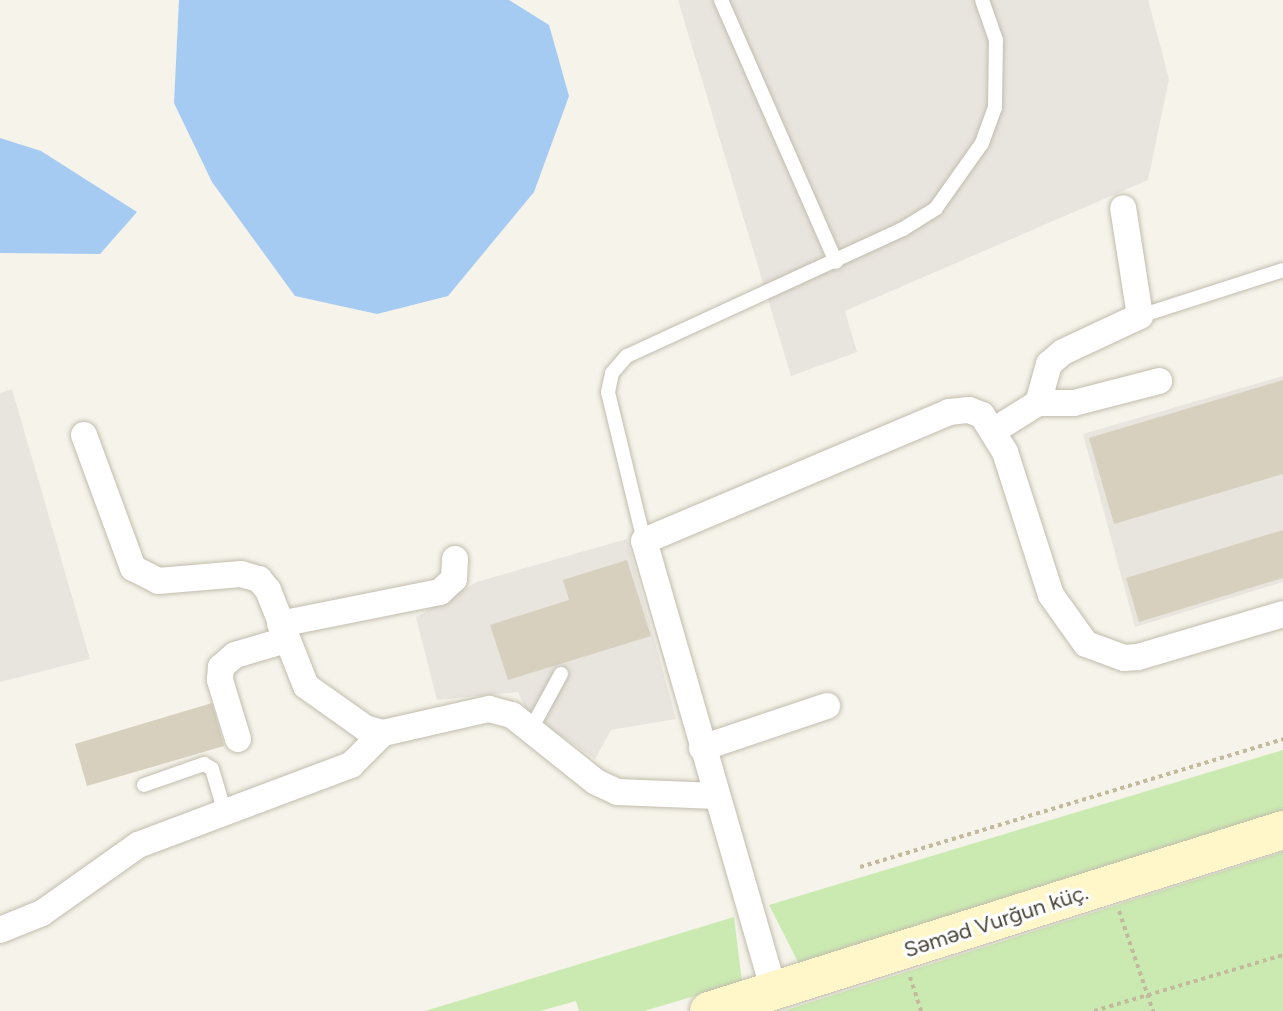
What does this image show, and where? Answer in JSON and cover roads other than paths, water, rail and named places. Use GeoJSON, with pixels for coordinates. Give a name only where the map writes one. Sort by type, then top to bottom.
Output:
{"type":"FeatureCollection","features":[{"type":"Feature","properties":{"kind":"main road","name":"Səməd Vurğun küç."},"geometry":{"type":"LineString","coordinates":[[709,1011],[1283,830]]}},
{"type":"Feature","properties":{"kind":"street"},"geometry":{"type":"LineString","coordinates":[[1038,403],[1049,364],[1063,352],[1140,316],[1123,208]]}},
{"type":"Feature","properties":{"kind":"street"},"geometry":{"type":"LineString","coordinates":[[993,431],[1038,403],[1074,403],[1159,381]]}},
{"type":"Feature","properties":{"kind":"street"},"geometry":{"type":"LineString","coordinates":[[774,991],[644,541],[949,412],[982,415],[993,431],[1051,595],[1086,644],[1124,658],[1138,657],[1283,614]]}},
{"type":"Feature","properties":{"kind":"street"},"geometry":{"type":"LineString","coordinates":[[84,435],[133,568],[158,581],[241,574],[259,579],[297,671],[316,696],[383,733]]}},
{"type":"Feature","properties":{"kind":"street"},"geometry":{"type":"LineString","coordinates":[[238,739],[220,680],[221,667],[235,655],[283,632],[430,596],[454,579],[455,559]]}},
{"type":"Feature","properties":{"kind":"street"},"geometry":{"type":"LineString","coordinates":[[702,748],[827,706]]}},
{"type":"Feature","properties":{"kind":"street"},"geometry":{"type":"LineString","coordinates":[[0,930],[42,913],[138,845],[341,770],[361,758],[383,733],[489,709],[512,715],[617,792],[717,796]]}},
{"type":"Feature","properties":{"kind":"lane"},"geometry":{"type":"LineString","coordinates":[[721,0],[836,262]]}},
{"type":"Feature","properties":{"kind":"lane"},"geometry":{"type":"LineString","coordinates":[[644,541],[608,392],[612,373],[627,356],[836,262],[936,208],[982,143],[995,108],[999,75],[996,40],[982,0]]}},
{"type":"Feature","properties":{"kind":"lane"},"geometry":{"type":"LineString","coordinates":[[1140,316],[1283,270]]}},
{"type":"Feature","properties":{"kind":"lane"},"geometry":{"type":"LineString","coordinates":[[530,731],[561,674]]}},
{"type":"Feature","properties":{"kind":"lane"},"geometry":{"type":"LineString","coordinates":[[144,785],[204,764],[212,769],[225,813]]}},
{"type":"Feature","properties":{"kind":"water"},"geometry":{"type":"Polygon","coordinates":[[[179,0],[509,0],[549,25],[569,96],[534,192],[448,296],[377,314],[295,296],[212,182],[174,103],[179,0]]]}},
{"type":"Feature","properties":{"kind":"water"},"geometry":{"type":"Polygon","coordinates":[[[0,138],[41,151],[137,212],[100,254],[0,253],[0,138]]]}}]}
